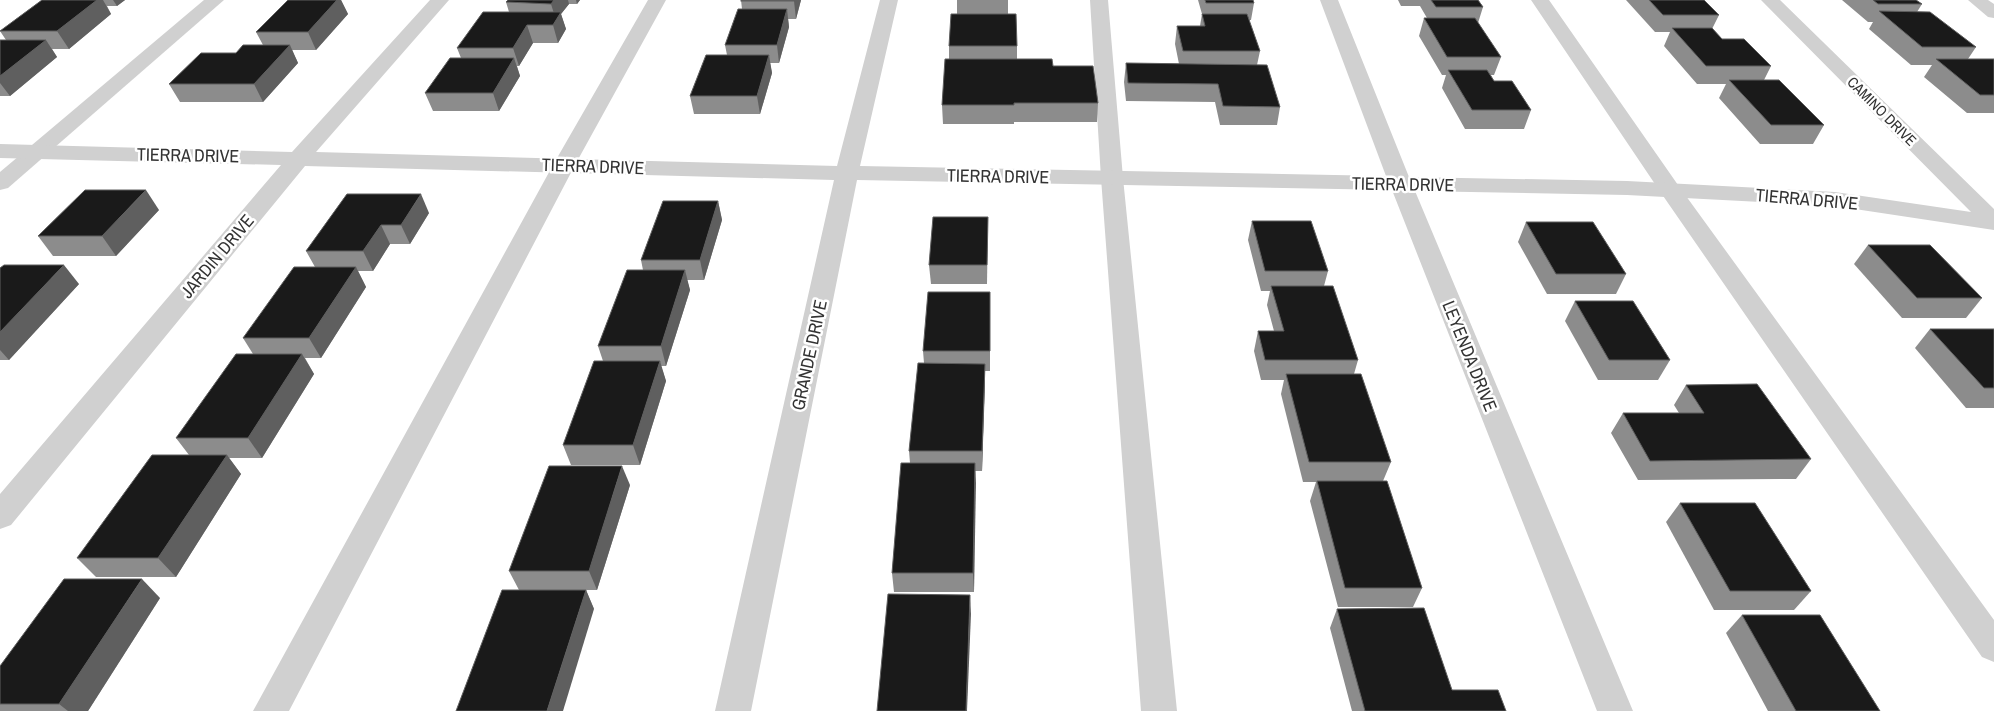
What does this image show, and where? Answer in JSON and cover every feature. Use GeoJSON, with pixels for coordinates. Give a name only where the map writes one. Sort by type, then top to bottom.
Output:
{"type":"FeatureCollection","features":[{"type":"Feature","properties":{"kind":"street","name":"JARDIN DRIVE"},"geometry":{"type":"LineString","coordinates":[[0,516],[299,158],[440,0]]}},
{"type":"Feature","properties":{"kind":"street","name":"GRANDE DRIVE"},"geometry":{"type":"LineString","coordinates":[[733,711],[847,173],[889,0]]}},
{"type":"Feature","properties":{"kind":"street","name":"LEYENDA DRIVE"},"geometry":{"type":"LineString","coordinates":[[1329,0],[1400,184],[1615,711]]}},
{"type":"Feature","properties":{"kind":"street","name":"CAMINO DRIVE"},"geometry":{"type":"LineString","coordinates":[[1770,0],[1994,223]]}},
{"type":"Feature","properties":{"kind":"street","name":"TIERRA DRIVE"},"geometry":{"type":"LineString","coordinates":[[0,151],[847,173],[1670,190],[1835,200],[1994,223]]}},
{"type":"Feature","properties":{"kind":"lane"},"geometry":{"type":"LineString","coordinates":[[0,183],[215,0]]}},
{"type":"Feature","properties":{"kind":"lane"},"geometry":{"type":"LineString","coordinates":[[271,711],[564,165],[657,0]]}},
{"type":"Feature","properties":{"kind":"lane"},"geometry":{"type":"LineString","coordinates":[[1100,0],[1112,178],[1159,711]]}},
{"type":"Feature","properties":{"kind":"lane"},"geometry":{"type":"LineString","coordinates":[[1540,0],[1670,190],[1994,647]]}},
{"type":"Feature","properties":{"kind":"lane"},"geometry":{"type":"LineString","coordinates":[[1977,0],[1994,13]]}},
{"type":"Feature","properties":{"kind":"building"},"geometry":{"type":"Polygon","coordinates":[[[42,0],[97,0],[57,31],[0,31],[42,0]]]}},
{"type":"Feature","properties":{"kind":"building"},"geometry":{"type":"Polygon","coordinates":[[[288,0],[337,0],[308,32],[256,32],[288,0]]]}},
{"type":"Feature","properties":{"kind":"building"},"geometry":{"type":"Polygon","coordinates":[[[508,0],[554,0],[551,4],[506,2],[508,0]]]}},
{"type":"Feature","properties":{"kind":"building"},"geometry":{"type":"Polygon","coordinates":[[[794,0],[794,1],[741,1],[794,0]]]}},
{"type":"Feature","properties":{"kind":"building"},"geometry":{"type":"Polygon","coordinates":[[[1205,0],[1253,0],[1254,3],[1206,3],[1205,0]]]}},
{"type":"Feature","properties":{"kind":"building"},"geometry":{"type":"Polygon","coordinates":[[[1431,0],[1478,0],[1483,7],[1436,7],[1431,0]]]}},
{"type":"Feature","properties":{"kind":"building"},"geometry":{"type":"Polygon","coordinates":[[[1649,0],[1704,0],[1719,15],[1663,15],[1649,0]]]}},
{"type":"Feature","properties":{"kind":"building"},"geometry":{"type":"Polygon","coordinates":[[[1873,0],[1916,0],[1922,4],[1878,4],[1873,0]]]}},
{"type":"Feature","properties":{"kind":"building"},"geometry":{"type":"Polygon","coordinates":[[[738,9],[787,9],[777,45],[725,45],[738,9]]]}},
{"type":"Feature","properties":{"kind":"building"},"geometry":{"type":"Polygon","coordinates":[[[1879,11],[1930,12],[1976,47],[1922,47],[1879,11]]]}},
{"type":"Feature","properties":{"kind":"building"},"geometry":{"type":"Polygon","coordinates":[[[483,12],[561,12],[553,25],[527,25],[513,48],[457,48],[483,12]]]}},
{"type":"Feature","properties":{"kind":"building"},"geometry":{"type":"Polygon","coordinates":[[[951,14],[1016,14],[1017,46],[949,46],[951,14]]]}},
{"type":"Feature","properties":{"kind":"building"},"geometry":{"type":"Polygon","coordinates":[[[1202,14],[1247,14],[1260,51],[1183,51],[1177,26],[1205,26],[1202,14]]]}},
{"type":"Feature","properties":{"kind":"building"},"geometry":{"type":"Polygon","coordinates":[[[1424,18],[1475,18],[1501,57],[1447,57],[1424,18]]]}},
{"type":"Feature","properties":{"kind":"building"},"geometry":{"type":"Polygon","coordinates":[[[1672,28],[1712,28],[1722,39],[1744,39],[1771,66],[1706,66],[1672,28]]]}},
{"type":"Feature","properties":{"kind":"building"},"geometry":{"type":"Polygon","coordinates":[[[0,40],[46,40],[0,76],[0,40]]]}},
{"type":"Feature","properties":{"kind":"building"},"geometry":{"type":"Polygon","coordinates":[[[243,45],[290,45],[254,84],[169,84],[201,53],[236,53],[243,45]]]}},
{"type":"Feature","properties":{"kind":"building"},"geometry":{"type":"Polygon","coordinates":[[[706,55],[769,55],[757,96],[690,96],[706,55]]]}},
{"type":"Feature","properties":{"kind":"building"},"geometry":{"type":"Polygon","coordinates":[[[450,58],[514,58],[493,93],[425,93],[450,58]]]}},
{"type":"Feature","properties":{"kind":"building"},"geometry":{"type":"Polygon","coordinates":[[[945,59],[1052,59],[1053,66],[1093,66],[1098,103],[942,105],[945,59]]]}},
{"type":"Feature","properties":{"kind":"building"},"geometry":{"type":"Polygon","coordinates":[[[1936,59],[1994,59],[1994,95],[1980,95],[1936,59]]]}},
{"type":"Feature","properties":{"kind":"building"},"geometry":{"type":"Polygon","coordinates":[[[1126,63],[1267,65],[1280,107],[1223,106],[1218,84],[1128,83],[1126,63]]]}},
{"type":"Feature","properties":{"kind":"building"},"geometry":{"type":"Polygon","coordinates":[[[1448,70],[1487,70],[1494,81],[1512,81],[1531,110],[1472,110],[1448,70]]]}},
{"type":"Feature","properties":{"kind":"building"},"geometry":{"type":"Polygon","coordinates":[[[1729,80],[1779,80],[1824,125],[1771,125],[1729,80]]]}},
{"type":"Feature","properties":{"kind":"building"},"geometry":{"type":"Polygon","coordinates":[[[85,190],[146,190],[102,236],[38,236],[85,190]]]}},
{"type":"Feature","properties":{"kind":"building"},"geometry":{"type":"Polygon","coordinates":[[[347,194],[421,194],[401,225],[381,225],[363,251],[306,251],[347,194]]]}},
{"type":"Feature","properties":{"kind":"building"},"geometry":{"type":"Polygon","coordinates":[[[663,201],[718,201],[700,260],[641,260],[663,201]]]}},
{"type":"Feature","properties":{"kind":"building"},"geometry":{"type":"Polygon","coordinates":[[[933,217],[988,217],[987,265],[929,265],[933,217]]]}},
{"type":"Feature","properties":{"kind":"building"},"geometry":{"type":"Polygon","coordinates":[[[1252,221],[1311,221],[1328,271],[1265,271],[1252,221]]]}},
{"type":"Feature","properties":{"kind":"building"},"geometry":{"type":"Polygon","coordinates":[[[1526,222],[1593,222],[1626,274],[1556,274],[1526,222]]]}},
{"type":"Feature","properties":{"kind":"building"},"geometry":{"type":"Polygon","coordinates":[[[1868,245],[1930,245],[1982,298],[1917,298],[1868,245]]]}},
{"type":"Feature","properties":{"kind":"building"},"geometry":{"type":"Polygon","coordinates":[[[4,265],[64,265],[0,332],[0,268],[4,265]]]}},
{"type":"Feature","properties":{"kind":"building"},"geometry":{"type":"Polygon","coordinates":[[[294,267],[356,267],[309,338],[243,338],[294,267]]]}},
{"type":"Feature","properties":{"kind":"building"},"geometry":{"type":"Polygon","coordinates":[[[627,270],[685,270],[661,346],[598,346],[627,270]]]}},
{"type":"Feature","properties":{"kind":"building"},"geometry":{"type":"Polygon","coordinates":[[[1271,286],[1333,286],[1358,360],[1265,360],[1258,331],[1284,331],[1271,286]]]}},
{"type":"Feature","properties":{"kind":"building"},"geometry":{"type":"Polygon","coordinates":[[[928,292],[990,292],[990,351],[923,351],[928,292]]]}},
{"type":"Feature","properties":{"kind":"building"},"geometry":{"type":"Polygon","coordinates":[[[1575,301],[1633,301],[1670,360],[1609,360],[1575,301]]]}},
{"type":"Feature","properties":{"kind":"building"},"geometry":{"type":"Polygon","coordinates":[[[1930,329],[1994,329],[1994,388],[1984,388],[1930,329]]]}},
{"type":"Feature","properties":{"kind":"building"},"geometry":{"type":"Polygon","coordinates":[[[236,354],[302,354],[248,438],[176,438],[236,354]]]}},
{"type":"Feature","properties":{"kind":"building"},"geometry":{"type":"Polygon","coordinates":[[[594,361],[660,361],[633,445],[563,445],[594,361]]]}},
{"type":"Feature","properties":{"kind":"building"},"geometry":{"type":"Polygon","coordinates":[[[918,363],[985,364],[982,451],[909,451],[918,363]]]}},
{"type":"Feature","properties":{"kind":"building"},"geometry":{"type":"Polygon","coordinates":[[[1286,374],[1361,374],[1391,462],[1309,462],[1286,374]]]}},
{"type":"Feature","properties":{"kind":"building"},"geometry":{"type":"Polygon","coordinates":[[[1757,384],[1811,459],[1650,461],[1623,413],[1704,413],[1686,385],[1757,384]]]}},
{"type":"Feature","properties":{"kind":"building"},"geometry":{"type":"Polygon","coordinates":[[[152,455],[227,455],[158,558],[77,558],[152,455]]]}},
{"type":"Feature","properties":{"kind":"building"},"geometry":{"type":"Polygon","coordinates":[[[901,463],[975,463],[973,573],[892,573],[901,463]]]}},
{"type":"Feature","properties":{"kind":"building"},"geometry":{"type":"Polygon","coordinates":[[[549,466],[622,466],[589,571],[509,571],[549,466]]]}},
{"type":"Feature","properties":{"kind":"building"},"geometry":{"type":"Polygon","coordinates":[[[1317,481],[1387,481],[1422,588],[1345,588],[1317,481]]]}},
{"type":"Feature","properties":{"kind":"building"},"geometry":{"type":"Polygon","coordinates":[[[1680,503],[1755,503],[1811,591],[1730,591],[1680,503]]]}},
{"type":"Feature","properties":{"kind":"building"},"geometry":{"type":"Polygon","coordinates":[[[64,579],[142,579],[59,704],[0,704],[0,666],[64,579]]]}},
{"type":"Feature","properties":{"kind":"building"},"geometry":{"type":"Polygon","coordinates":[[[502,590],[586,590],[547,711],[456,711],[502,590]]]}},
{"type":"Feature","properties":{"kind":"building"},"geometry":{"type":"Polygon","coordinates":[[[888,594],[970,595],[966,711],[877,711],[888,594]]]}},
{"type":"Feature","properties":{"kind":"building"},"geometry":{"type":"Polygon","coordinates":[[[1424,608],[1452,690],[1498,690],[1506,711],[1365,711],[1337,609],[1424,608]]]}},
{"type":"Feature","properties":{"kind":"building"},"geometry":{"type":"Polygon","coordinates":[[[1742,615],[1820,615],[1880,711],[1796,711],[1742,615]]]}}]}
